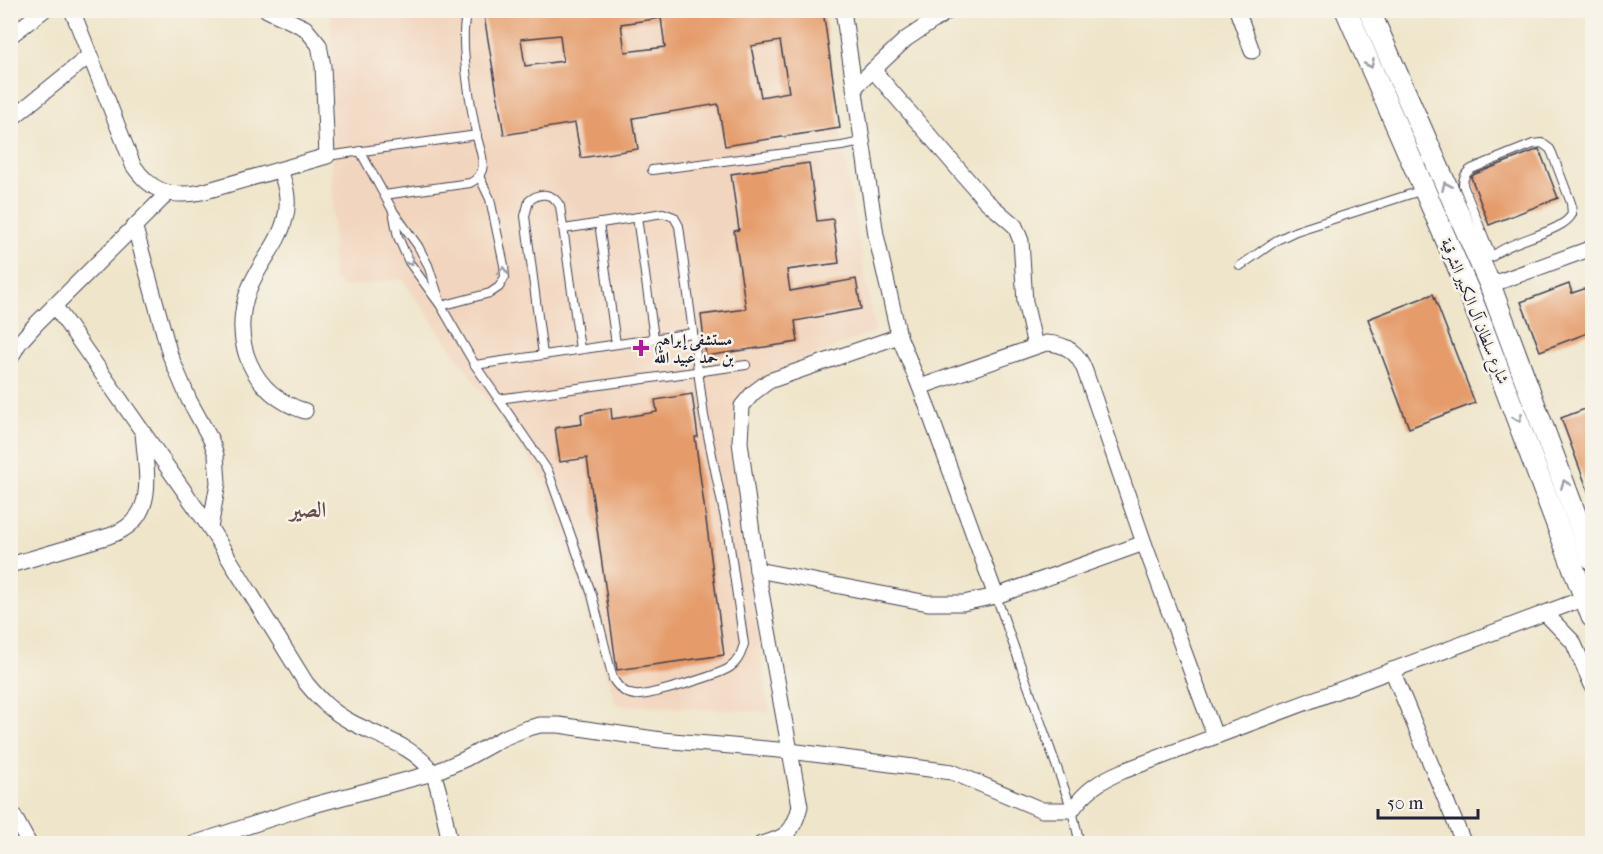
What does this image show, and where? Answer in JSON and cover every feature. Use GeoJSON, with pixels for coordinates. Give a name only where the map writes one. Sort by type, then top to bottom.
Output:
{"type":"FeatureCollection","features":[{"type":"Feature","properties":{"kind":"main road","name":"شارع سلطان آل الكبير الشرقية"},"geometry":{"type":"LineString","coordinates":[[1347,10],[1469,292],[1589,608]]}},
{"type":"Feature","properties":{"kind":"main road","name":"شارع سلطان آل الكبير الشرقية"},"geometry":{"type":"LineString","coordinates":[[1369,10],[1489,272],[1593,559]]}},
{"type":"Feature","properties":{"kind":"street"},"geometry":{"type":"LineString","coordinates":[[10,36],[44,10]]}},
{"type":"Feature","properties":{"kind":"street"},"geometry":{"type":"LineString","coordinates":[[72,10],[134,165],[143,179],[156,189],[184,196],[327,156],[323,66],[319,45],[305,28],[267,10]]}},
{"type":"Feature","properties":{"kind":"street"},"geometry":{"type":"LineString","coordinates":[[843,10],[876,235],[899,336],[920,387],[996,596]]}},
{"type":"Feature","properties":{"kind":"street"},"geometry":{"type":"LineString","coordinates":[[854,88],[906,39],[924,25],[951,10]]}},
{"type":"Feature","properties":{"kind":"street"},"geometry":{"type":"LineString","coordinates":[[1237,10],[1252,51]]}},
{"type":"Feature","properties":{"kind":"street"},"geometry":{"type":"LineString","coordinates":[[10,120],[89,56]]}},
{"type":"Feature","properties":{"kind":"street"},"geometry":{"type":"LineString","coordinates":[[873,70],[985,200],[1015,226],[1021,241],[1025,302],[1035,346]]}},
{"type":"Feature","properties":{"kind":"street"},"geometry":{"type":"LineString","coordinates":[[280,170],[287,192],[285,219],[249,288],[243,313],[243,338],[254,372],[267,390],[285,403],[305,411]]}},
{"type":"Feature","properties":{"kind":"street"},"geometry":{"type":"LineString","coordinates":[[12,356],[27,332],[168,193]]}},
{"type":"Feature","properties":{"kind":"street"},"geometry":{"type":"LineString","coordinates":[[135,228],[170,355],[216,455],[218,483],[210,528]]}},
{"type":"Feature","properties":{"kind":"street"},"geometry":{"type":"LineString","coordinates":[[1489,272],[1593,248]]}},
{"type":"Feature","properties":{"kind":"street"},"geometry":{"type":"LineString","coordinates":[[54,305],[210,528],[306,683],[324,704],[350,721],[404,748],[433,773],[450,843]]}},
{"type":"Feature","properties":{"kind":"street"},"geometry":{"type":"LineString","coordinates":[[10,332],[12,356]]}},
{"type":"Feature","properties":{"kind":"street"},"geometry":{"type":"LineString","coordinates":[[761,843],[774,841],[789,833],[796,822],[800,806],[757,570],[740,442],[742,406],[753,393],[769,381],[899,336]]}},
{"type":"Feature","properties":{"kind":"street"},"geometry":{"type":"LineString","coordinates":[[920,387],[1035,346],[1056,344],[1075,353],[1081,361],[1144,543],[1215,736]]}},
{"type":"Feature","properties":{"kind":"street"},"geometry":{"type":"LineString","coordinates":[[10,566],[115,534],[133,524],[146,500],[143,430]]}},
{"type":"Feature","properties":{"kind":"street"},"geometry":{"type":"LineString","coordinates":[[757,570],[928,603],[963,603],[996,596],[1144,543]]}},
{"type":"Feature","properties":{"kind":"street"},"geometry":{"type":"LineString","coordinates":[[193,843],[306,807],[433,773],[474,755],[503,738],[540,725],[568,726],[661,740],[790,750],[952,772],[1042,810],[1072,810],[1091,788],[1104,779],[1546,614],[1589,608]]}},
{"type":"Feature","properties":{"kind":"street"},"geometry":{"type":"LineString","coordinates":[[1546,614],[1573,642],[1593,685]]}},
{"type":"Feature","properties":{"kind":"street"},"geometry":{"type":"LineString","coordinates":[[1392,670],[1464,843]]}},
{"type":"Feature","properties":{"kind":"street"},"geometry":{"type":"LineString","coordinates":[[10,809],[28,843]]}},
{"type":"Feature","properties":{"kind":"lane"},"geometry":{"type":"LineString","coordinates":[[384,195],[465,184],[479,176],[483,166],[463,39],[468,10]]}},
{"type":"Feature","properties":{"kind":"lane"},"geometry":{"type":"LineString","coordinates":[[327,156],[477,135]]}},
{"type":"Feature","properties":{"kind":"lane"},"geometry":{"type":"LineString","coordinates":[[652,170],[862,142]]}},
{"type":"Feature","properties":{"kind":"lane"},"geometry":{"type":"LineString","coordinates":[[1533,144],[1547,145],[1571,203],[1572,214],[1566,223],[1505,247],[1489,272],[1463,185],[1465,176],[1476,167],[1533,144]]}},
{"type":"Feature","properties":{"kind":"lane"},"geometry":{"type":"LineString","coordinates":[[360,151],[393,211],[412,237],[428,265],[441,306]]}},
{"type":"Feature","properties":{"kind":"lane"},"geometry":{"type":"LineString","coordinates":[[441,306],[490,293],[499,287],[505,277],[490,199],[479,176]]}},
{"type":"Feature","properties":{"kind":"lane"},"geometry":{"type":"LineString","coordinates":[[1240,266],[1277,240],[1296,231],[1425,190]]}},
{"type":"Feature","properties":{"kind":"lane"},"geometry":{"type":"LineString","coordinates":[[543,355],[525,216],[529,201],[544,194],[554,198],[560,206],[580,349]]}},
{"type":"Feature","properties":{"kind":"lane"},"geometry":{"type":"LineString","coordinates":[[393,211],[396,231],[403,250],[416,273],[441,306],[475,365],[540,457],[553,483],[592,595],[613,679],[627,693],[642,695],[729,668],[741,654],[744,644],[728,533],[706,427],[677,221],[669,214],[663,213],[564,229]]}},
{"type":"Feature","properties":{"kind":"lane"},"geometry":{"type":"LineString","coordinates":[[637,217],[654,338]]}},
{"type":"Feature","properties":{"kind":"lane"},"geometry":{"type":"LineString","coordinates":[[599,223],[616,344]]}},
{"type":"Feature","properties":{"kind":"lane"},"geometry":{"type":"LineString","coordinates":[[475,365],[693,333]]}},
{"type":"Feature","properties":{"kind":"lane"},"geometry":{"type":"LineString","coordinates":[[498,399],[746,365]]}},
{"type":"Feature","properties":{"kind":"lane"},"geometry":{"type":"LineString","coordinates":[[996,596],[1072,810],[1080,843]]}},
{"type":"Feature","properties":{"kind":"shaded area","name":"مستشفى إبراهيم بن حمد عبيد الله"},"geometry":{"type":"Polygon","coordinates":[[[331,11],[823,11],[842,146],[875,331],[790,365],[736,398],[732,445],[769,712],[616,705],[545,481],[402,279],[345,287],[333,279],[331,11]]]}},
{"type":"Feature","properties":{"kind":"building"},"geometry":{"type":"Polygon","coordinates":[[[483,10],[823,10],[840,128],[725,146],[718,104],[633,118],[638,149],[581,158],[575,123],[504,135],[483,10]],[[661,18],[621,24],[625,52],[665,47],[661,18]],[[560,35],[521,39],[525,66],[563,61],[560,35]],[[780,41],[751,46],[761,97],[789,92],[780,41]]]}},
{"type":"Feature","properties":{"kind":"building"},"geometry":{"type":"Polygon","coordinates":[[[1539,149],[1558,198],[1489,225],[1471,177],[1539,149]]]}},
{"type":"Feature","properties":{"kind":"building"},"geometry":{"type":"Polygon","coordinates":[[[809,163],[817,221],[833,219],[839,263],[787,270],[790,291],[856,279],[861,309],[795,321],[798,342],[706,356],[701,315],[746,309],[734,231],[739,230],[731,174],[809,163]]]}},
{"type":"Feature","properties":{"kind":"building"},"geometry":{"type":"Polygon","coordinates":[[[1569,284],[1572,293],[1593,286],[1593,331],[1540,351],[1521,302],[1569,284]]]}},
{"type":"Feature","properties":{"kind":"building"},"geometry":{"type":"Polygon","coordinates":[[[1433,294],[1475,403],[1409,428],[1368,319],[1433,294]]]}},
{"type":"Feature","properties":{"kind":"building"},"geometry":{"type":"Polygon","coordinates":[[[692,394],[698,437],[695,437],[724,655],[617,670],[587,458],[560,462],[555,428],[582,424],[581,414],[611,408],[612,419],[657,412],[655,400],[692,394]]]}},
{"type":"Feature","properties":{"kind":"building"},"geometry":{"type":"Polygon","coordinates":[[[1593,406],[1593,499],[1591,499],[1561,418],[1593,406]]]}},
{"type":"Feature","properties":{"kind":"place","name":"مستشفى إبراهيم بن حمد عبيد الله"},"geometry":{"type":"Point","coordinates":[641,348]}},
{"type":"Feature","properties":{"kind":"district","name":"الصير"},"geometry":{"type":"Point","coordinates":[308,510]}}]}
